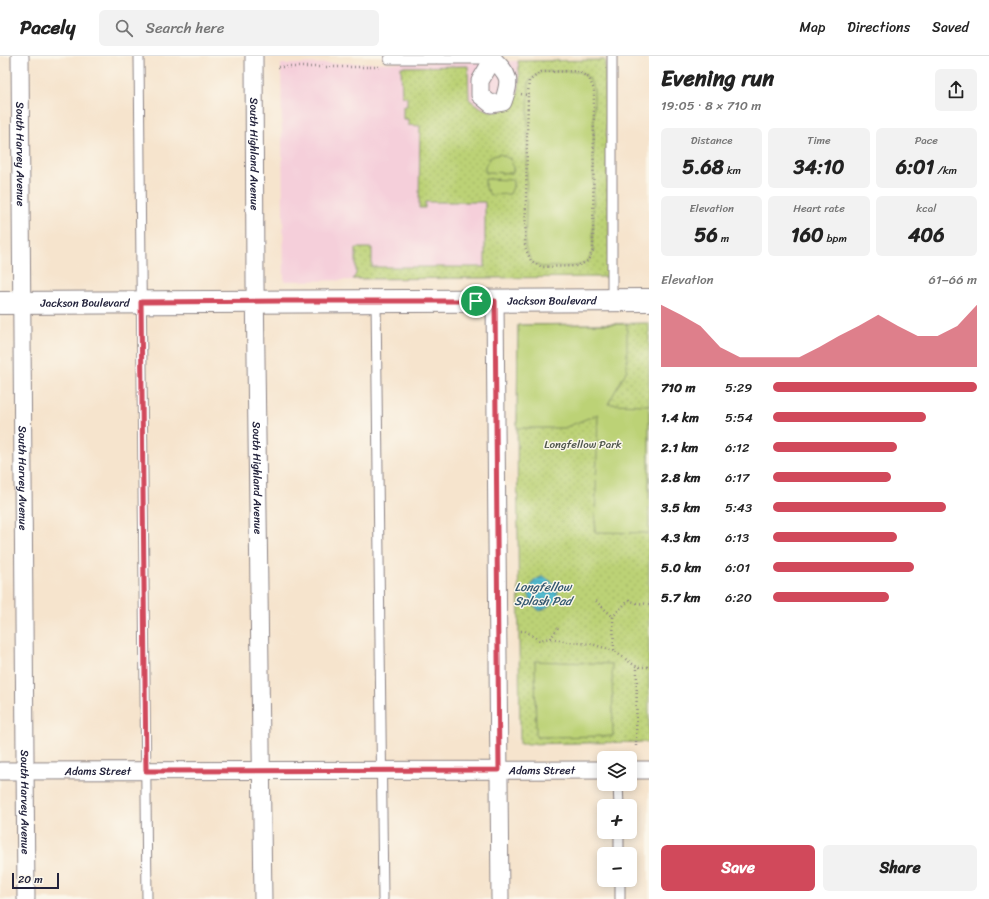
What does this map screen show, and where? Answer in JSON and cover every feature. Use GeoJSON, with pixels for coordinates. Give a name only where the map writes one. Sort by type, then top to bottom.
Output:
{"type":"FeatureCollection","features":[{"type":"Feature","properties":{"kind":"street","name":"South Harvey Avenue"},"geometry":{"type":"LineString","coordinates":[[20,56],[26,899]]}},
{"type":"Feature","properties":{"kind":"street","name":"South Highland Avenue"},"geometry":{"type":"LineString","coordinates":[[254,56],[263,899]]}},
{"type":"Feature","properties":{"kind":"street","name":"Jackson Boulevard"},"geometry":{"type":"LineString","coordinates":[[0,303],[649,300]]}},
{"type":"Feature","properties":{"kind":"street"},"geometry":{"type":"LineString","coordinates":[[495,301],[500,899]]}},
{"type":"Feature","properties":{"kind":"street","name":"Adams Street"},"geometry":{"type":"LineString","coordinates":[[0,771],[597,770]]}},
{"type":"Feature","properties":{"kind":"street"},"geometry":{"type":"LineString","coordinates":[[637,770],[649,770]]}},
{"type":"Feature","properties":{"kind":"lane"},"geometry":{"type":"LineString","coordinates":[[139,56],[147,899]]}},
{"type":"Feature","properties":{"kind":"lane"},"geometry":{"type":"LineString","coordinates":[[612,56],[612,300]]}},
{"type":"Feature","properties":{"kind":"lane"},"geometry":{"type":"LineString","coordinates":[[387,63],[493,58]]}},
{"type":"Feature","properties":{"kind":"lane"},"geometry":{"type":"LineString","coordinates":[[376,301],[383,899]]}},
{"type":"Feature","properties":{"kind":"lane"},"geometry":{"type":"LineString","coordinates":[[620,887],[620,899]]}},
{"type":"Feature","properties":{"kind":"path"},"geometry":{"type":"LineString","coordinates":[[278,66],[387,63]]}},
{"type":"Feature","properties":{"kind":"path"},"geometry":{"type":"LineString","coordinates":[[578,71],[589,78],[594,90],[593,250],[588,261],[577,266],[541,267],[531,261],[525,247],[528,95],[529,81],[542,72],[578,71]]}},
{"type":"Feature","properties":{"kind":"path"},"geometry":{"type":"LineString","coordinates":[[518,94],[528,95]]}},
{"type":"Feature","properties":{"kind":"path"},"geometry":{"type":"LineString","coordinates":[[613,618],[629,600],[636,603],[649,604]]}},
{"type":"Feature","properties":{"kind":"path"},"geometry":{"type":"LineString","coordinates":[[596,601],[613,618],[614,651]]}},
{"type":"Feature","properties":{"kind":"path"},"geometry":{"type":"LineString","coordinates":[[551,638],[560,626]]}},
{"type":"Feature","properties":{"kind":"path"},"geometry":{"type":"LineString","coordinates":[[521,631],[525,631],[539,640],[551,638],[568,642],[592,644],[614,651],[637,667],[649,666]]}},
{"type":"Feature","properties":{"kind":"path"},"geometry":{"type":"LineString","coordinates":[[636,746],[637,667]]}},
{"type":"Feature","properties":{"kind":"shaded area"},"geometry":{"type":"Polygon","coordinates":[[[605,60],[610,277],[284,281],[281,64],[605,60]]]}},
{"type":"Feature","properties":{"kind":"green space"},"geometry":{"type":"Polygon","coordinates":[[[605,60],[610,277],[353,279],[356,274],[356,248],[372,248],[372,267],[485,267],[485,202],[425,202],[425,208],[419,208],[420,126],[408,125],[408,119],[403,119],[403,106],[407,106],[407,97],[402,96],[401,67],[468,66],[469,99],[481,108],[501,111],[513,103],[517,95],[519,83],[518,61],[605,60]]]}},
{"type":"Feature","properties":{"kind":"green space"},"geometry":{"type":"Polygon","coordinates":[[[578,71],[589,78],[594,90],[593,250],[588,261],[577,266],[541,267],[531,261],[525,247],[529,81],[541,72],[578,71]]]}},
{"type":"Feature","properties":{"kind":"green space"},"geometry":{"type":"Polygon","coordinates":[[[500,154],[510,159],[513,166],[513,173],[485,172],[485,166],[490,157],[500,154]]]}},
{"type":"Feature","properties":{"kind":"green space"},"geometry":{"type":"Polygon","coordinates":[[[485,179],[513,180],[513,187],[510,194],[490,195],[485,186],[485,179]]]}},
{"type":"Feature","properties":{"kind":"green space","name":"Longfellow Park"},"geometry":{"type":"Polygon","coordinates":[[[649,323],[649,742],[520,744],[517,428],[518,325],[649,323]]]}},
{"type":"Feature","properties":{"kind":"green space"},"geometry":{"type":"Polygon","coordinates":[[[627,324],[627,370],[608,404],[649,405],[649,533],[595,532],[598,414],[564,428],[517,428],[518,325],[627,324]]]}},
{"type":"Feature","properties":{"kind":"green space"},"geometry":{"type":"Polygon","coordinates":[[[535,661],[612,664],[613,736],[536,737],[535,661]]]}},
{"type":"Feature","properties":{"kind":"water","name":"Longfellow Splash Pad"},"geometry":{"type":"Polygon","coordinates":[[[543,576],[552,582],[558,589],[557,601],[540,611],[532,604],[528,592],[534,581],[543,576]]]}},
{"type":"Feature","properties":{"kind":"route"},"geometry":{"type":"LineString","coordinates":[[476,301],[495,301],[499,770],[146,771],[141,302],[476,301]]}}]}
